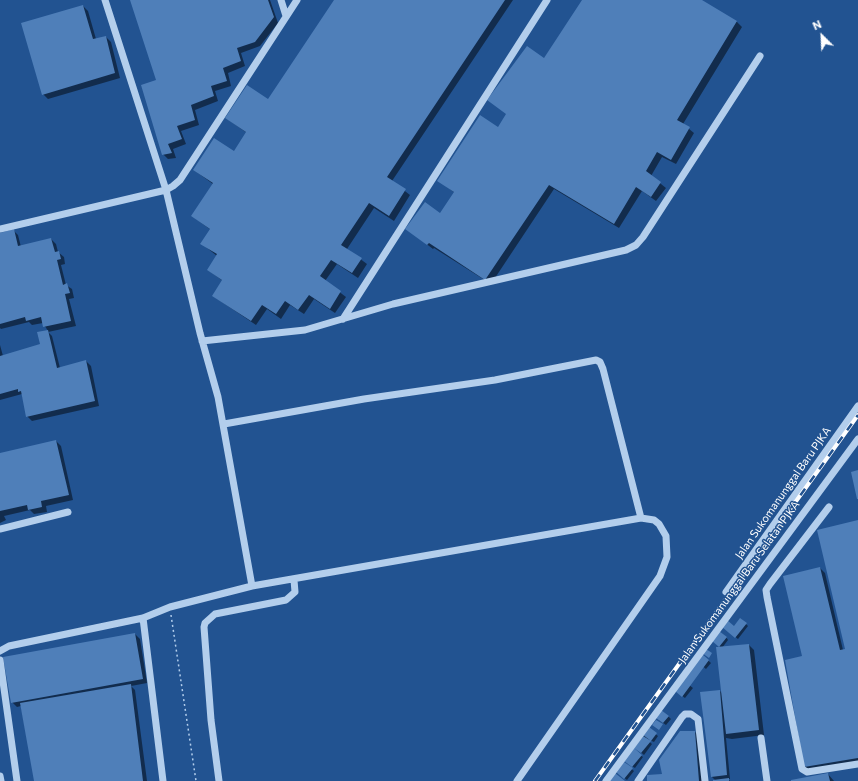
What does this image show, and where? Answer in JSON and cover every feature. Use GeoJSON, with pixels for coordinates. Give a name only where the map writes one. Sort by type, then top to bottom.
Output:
{"type":"FeatureCollection","features":[{"type":"Feature","properties":{"kind":"street"},"geometry":{"type":"LineString","coordinates":[[104,0],[166,190],[202,341],[224,424],[252,586]]}},
{"type":"Feature","properties":{"kind":"street"},"geometry":{"type":"LineString","coordinates":[[281,0],[286,16]]}},
{"type":"Feature","properties":{"kind":"street"},"geometry":{"type":"LineString","coordinates":[[0,229],[166,190],[180,180],[297,0]]}},
{"type":"Feature","properties":{"kind":"street"},"geometry":{"type":"LineString","coordinates":[[343,319],[548,0]]}},
{"type":"Feature","properties":{"kind":"street"},"geometry":{"type":"LineString","coordinates":[[202,341],[305,330],[393,304],[626,250],[636,245],[643,237],[760,56]]}},
{"type":"Feature","properties":{"kind":"street"},"geometry":{"type":"LineString","coordinates":[[224,424],[364,400],[495,380],[596,360],[600,362],[603,370],[641,518]]}},
{"type":"Feature","properties":{"kind":"street","name":"Jalan Sukomanunggal Baru PJKA"},"geometry":{"type":"LineString","coordinates":[[726,592],[858,406]]}},
{"type":"Feature","properties":{"kind":"street","name":"Jalan Sukomanunggal Baru Selatan PJKA"},"geometry":{"type":"LineString","coordinates":[[606,781],[636,738],[858,440]]}},
{"type":"Feature","properties":{"kind":"street"},"geometry":{"type":"LineString","coordinates":[[829,507],[766,590],[802,769],[807,772],[858,764]]}},
{"type":"Feature","properties":{"kind":"street"},"geometry":{"type":"LineString","coordinates":[[0,529],[68,512]]}},
{"type":"Feature","properties":{"kind":"street"},"geometry":{"type":"LineString","coordinates":[[0,651],[9,646],[143,618],[170,608],[252,586],[294,580],[641,518],[654,520],[659,524],[666,536],[667,557],[660,576],[517,781]]}},
{"type":"Feature","properties":{"kind":"street"},"geometry":{"type":"LineString","coordinates":[[219,781],[211,720],[204,627],[205,623],[215,614],[286,600],[295,592],[294,580]]}},
{"type":"Feature","properties":{"kind":"street"},"geometry":{"type":"LineString","coordinates":[[143,618],[163,781]]}},
{"type":"Feature","properties":{"kind":"street"},"geometry":{"type":"LineString","coordinates":[[0,660],[18,781]]}},
{"type":"Feature","properties":{"kind":"street"},"geometry":{"type":"LineString","coordinates":[[638,781],[682,718],[686,714],[691,714],[698,719],[705,781]]}},
{"type":"Feature","properties":{"kind":"street"},"geometry":{"type":"LineString","coordinates":[[761,738],[767,781]]}},
{"type":"Feature","properties":{"kind":"street"},"geometry":{"type":"LineString","coordinates":[[0,776],[1,781]]}},
{"type":"Feature","properties":{"kind":"path"},"geometry":{"type":"LineString","coordinates":[[170,608],[196,781]]}},
{"type":"Feature","properties":{"kind":"building"},"geometry":{"type":"Polygon","coordinates":[[[130,0],[268,0],[274,17],[255,42],[237,48],[241,61],[223,68],[227,81],[211,86],[214,96],[191,105],[195,120],[177,126],[182,139],[168,144],[172,153],[162,155],[141,85],[156,80],[130,0]]]}},
{"type":"Feature","properties":{"kind":"building"},"geometry":{"type":"Polygon","coordinates":[[[334,0],[505,0],[387,177],[406,189],[389,216],[369,203],[341,245],[362,258],[352,273],[331,260],[320,276],[341,291],[330,309],[309,295],[298,310],[285,301],[276,314],[262,305],[251,321],[212,296],[222,280],[207,270],[217,254],[200,244],[210,229],[191,216],[213,183],[193,170],[214,138],[234,151],[246,132],[225,118],[247,85],[268,99],[334,0]]]}},
{"type":"Feature","properties":{"kind":"building"},"geometry":{"type":"Polygon","coordinates":[[[582,0],[702,0],[737,21],[677,120],[690,127],[671,160],[657,152],[646,171],[661,182],[651,197],[636,187],[614,224],[549,185],[485,280],[429,243],[427,245],[405,229],[425,202],[440,213],[454,192],[437,181],[480,115],[498,127],[506,114],[487,100],[527,46],[544,58],[582,0]]]}},
{"type":"Feature","properties":{"kind":"building"},"geometry":{"type":"Polygon","coordinates":[[[83,5],[93,39],[106,36],[115,73],[42,95],[21,23],[83,5]]]}},
{"type":"Feature","properties":{"kind":"building"},"geometry":{"type":"Polygon","coordinates":[[[14,229],[18,246],[51,238],[55,252],[59,251],[61,259],[57,260],[63,285],[67,283],[70,293],[65,294],[71,321],[43,327],[41,317],[26,321],[25,317],[0,324],[0,233],[14,229]]]}},
{"type":"Feature","properties":{"kind":"building"},"geometry":{"type":"Polygon","coordinates":[[[48,330],[57,368],[86,360],[95,401],[26,417],[21,391],[18,392],[18,389],[0,394],[0,356],[40,344],[37,332],[48,330]]]}},
{"type":"Feature","properties":{"kind":"building"},"geometry":{"type":"Polygon","coordinates":[[[56,440],[69,495],[41,501],[42,507],[28,510],[27,505],[0,511],[0,453],[56,440]]]}},
{"type":"Feature","properties":{"kind":"building"},"geometry":{"type":"Polygon","coordinates":[[[858,470],[858,499],[857,499],[851,472],[858,470]]]}},
{"type":"Feature","properties":{"kind":"building"},"geometry":{"type":"Polygon","coordinates":[[[858,520],[858,758],[804,767],[785,660],[802,656],[783,576],[820,567],[840,650],[845,649],[817,530],[858,520]]]}},
{"type":"Feature","properties":{"kind":"building"},"geometry":{"type":"Polygon","coordinates":[[[740,618],[747,623],[735,638],[722,627],[727,620],[734,626],[740,618]]]}},
{"type":"Feature","properties":{"kind":"building"},"geometry":{"type":"Polygon","coordinates":[[[719,631],[727,637],[719,647],[712,641],[719,631]]]}},
{"type":"Feature","properties":{"kind":"building"},"geometry":{"type":"Polygon","coordinates":[[[135,633],[143,679],[11,703],[3,657],[135,633]]]}},
{"type":"Feature","properties":{"kind":"building"},"geometry":{"type":"Polygon","coordinates":[[[749,644],[759,730],[726,734],[716,647],[749,644]]]}},
{"type":"Feature","properties":{"kind":"building"},"geometry":{"type":"Polygon","coordinates":[[[706,649],[712,653],[709,658],[702,653],[706,649]]]}},
{"type":"Feature","properties":{"kind":"building"},"geometry":{"type":"Polygon","coordinates":[[[702,654],[709,660],[682,697],[675,691],[702,654]]]}},
{"type":"Feature","properties":{"kind":"building"},"geometry":{"type":"Polygon","coordinates":[[[131,684],[143,781],[34,781],[20,703],[131,684]]]}},
{"type":"Feature","properties":{"kind":"building"},"geometry":{"type":"Polygon","coordinates":[[[720,690],[727,775],[711,777],[700,692],[720,690]]]}},
{"type":"Feature","properties":{"kind":"building"},"geometry":{"type":"Polygon","coordinates":[[[661,710],[669,716],[663,723],[656,718],[661,710]]]}},
{"type":"Feature","properties":{"kind":"building"},"geometry":{"type":"Polygon","coordinates":[[[656,720],[663,724],[659,730],[652,725],[656,720]]]}},
{"type":"Feature","properties":{"kind":"building"},"geometry":{"type":"Polygon","coordinates":[[[649,727],[657,733],[651,741],[643,735],[649,727]]]}},
{"type":"Feature","properties":{"kind":"building"},"geometry":{"type":"Polygon","coordinates":[[[680,731],[695,731],[699,781],[647,781],[647,775],[662,774],[659,760],[680,731]]]}},
{"type":"Feature","properties":{"kind":"building"},"geometry":{"type":"Polygon","coordinates":[[[643,736],[651,741],[641,753],[634,748],[643,736]]]}},
{"type":"Feature","properties":{"kind":"building"},"geometry":{"type":"Polygon","coordinates":[[[634,748],[642,755],[632,767],[624,761],[634,748]]]}},
{"type":"Feature","properties":{"kind":"building"},"geometry":{"type":"Polygon","coordinates":[[[624,762],[633,768],[624,779],[616,772],[624,762]]]}},
{"type":"Feature","properties":{"kind":"building"},"geometry":{"type":"Polygon","coordinates":[[[615,773],[625,781],[609,781],[615,773]]]}},
{"type":"Feature","properties":{"kind":"building"},"geometry":{"type":"Polygon","coordinates":[[[828,773],[830,781],[791,781],[791,780],[828,773]]]}},
{"type":"Feature","properties":{"kind":"building"},"geometry":{"type":"Polygon","coordinates":[[[729,778],[729,781],[713,781],[713,780],[729,778]]]}},
{"type":"Feature","properties":{"kind":"railway"},"geometry":{"type":"LineString","coordinates":[[595,781],[858,415]]}}]}
